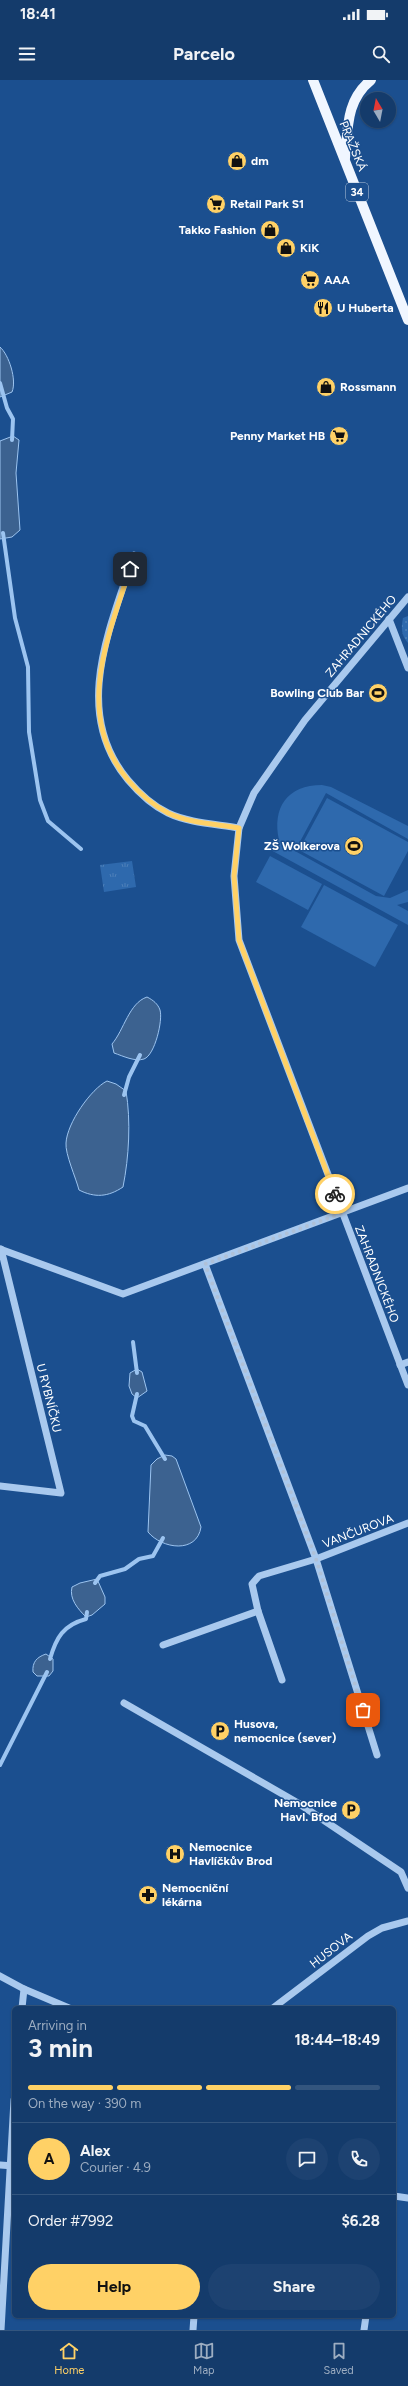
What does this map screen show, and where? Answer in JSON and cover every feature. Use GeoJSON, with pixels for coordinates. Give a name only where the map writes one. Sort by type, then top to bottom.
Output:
{"type":"FeatureCollection","features":[{"type":"Feature","properties":{"kind":"main road","name":"PRAŽSKÁ"},"geometry":{"type":"LineString","coordinates":[[313,80],[345,160],[405,301]]}},
{"type":"Feature","properties":{"kind":"main road"},"geometry":{"type":"LineString","coordinates":[[345,160],[351,106],[359,91],[371,80]]}},
{"type":"Feature","properties":{"kind":"main road","name":"34"},"geometry":{"type":"LineString","coordinates":[[405,301],[408,320]]}},
{"type":"Feature","properties":{"kind":"street"},"geometry":{"type":"LineString","coordinates":[[134,555],[116,611],[98,682],[98,711],[110,752],[117,767],[132,784],[151,802],[167,812],[189,820],[239,828]]}},
{"type":"Feature","properties":{"kind":"street","name":"ZAHRADNICKÉHO"},"geometry":{"type":"LineString","coordinates":[[408,597],[305,720],[273,763],[254,793],[239,828],[234,876],[239,940],[408,1385]]}},
{"type":"Feature","properties":{"kind":"street"},"geometry":{"type":"LineString","coordinates":[[389,619],[408,668]]}},
{"type":"Feature","properties":{"kind":"street"},"geometry":{"type":"LineString","coordinates":[[377,1755],[316,1559],[205,1264],[408,1188]]}},
{"type":"Feature","properties":{"kind":"street","name":"U RYBNÍČKU"},"geometry":{"type":"LineString","coordinates":[[0,1249],[123,1294],[205,1264]]}},
{"type":"Feature","properties":{"kind":"street","name":"U RYBNÍČKU"},"geometry":{"type":"LineString","coordinates":[[0,1249],[61,1493],[0,1486]]}},
{"type":"Feature","properties":{"kind":"street"},"geometry":{"type":"LineString","coordinates":[[400,1365],[408,1362]]}},
{"type":"Feature","properties":{"kind":"street","name":"VANČUROVA"},"geometry":{"type":"LineString","coordinates":[[258,1610],[252,1584],[259,1576],[316,1559],[408,1523]]}},
{"type":"Feature","properties":{"kind":"street"},"geometry":{"type":"LineString","coordinates":[[164,1645],[258,1610],[282,1680]]}},
{"type":"Feature","properties":{"kind":"street"},"geometry":{"type":"LineString","coordinates":[[124,1702],[298,1803],[401,1872],[408,1888]]}},
{"type":"Feature","properties":{"kind":"street","name":"HUSOVA"},"geometry":{"type":"LineString","coordinates":[[276,2006],[368,1936],[382,1928],[408,1921]]}},
{"type":"Feature","properties":{"kind":"street"},"geometry":{"type":"LineString","coordinates":[[0,1976],[24,1989],[64,2006]]}},
{"type":"Feature","properties":{"kind":"street"},"geometry":{"type":"LineString","coordinates":[[22,2006],[24,1989]]}},
{"type":"Feature","properties":{"kind":"street"},"geometry":{"type":"LineString","coordinates":[[0,2165],[12,2166],[1,2330]]}},
{"type":"Feature","properties":{"kind":"street"},"geometry":{"type":"LineString","coordinates":[[396,2196],[408,2198]]}},
{"type":"Feature","properties":{"kind":"street"},"geometry":{"type":"LineString","coordinates":[[192,2330],[194,2318]]}},
{"type":"Feature","properties":{"kind":"street"},"geometry":{"type":"LineString","coordinates":[[364,2330],[366,2318]]}},
{"type":"Feature","properties":{"kind":"green space"},"geometry":{"type":"Polygon","coordinates":[[[408,616],[408,643],[404,637],[402,628],[403,618],[408,616]]]}},
{"type":"Feature","properties":{"kind":"green space"},"geometry":{"type":"Polygon","coordinates":[[[322,785],[331,787],[408,826],[408,839],[326,793],[295,851],[376,896],[390,898],[408,890],[408,902],[397,905],[408,911],[408,925],[269,849],[274,838],[279,840],[277,828],[278,818],[280,809],[285,800],[291,794],[300,789],[322,785]]]}},
{"type":"Feature","properties":{"kind":"green space","name":"ZŠ Wolkerova"},"geometry":{"type":"Polygon","coordinates":[[[327,798],[408,842],[408,851],[384,896],[299,850],[327,798]]]}},
{"type":"Feature","properties":{"kind":"green space","name":"ZŠ Wolkerova"},"geometry":{"type":"Polygon","coordinates":[[[270,856],[322,884],[308,910],[256,882],[270,856]]]}},
{"type":"Feature","properties":{"kind":"green space"},"geometry":{"type":"Polygon","coordinates":[[[132,861],[136,887],[104,892],[100,865],[132,861]]]}},
{"type":"Feature","properties":{"kind":"green space","name":"ZŠ Wolkerova"},"geometry":{"type":"Polygon","coordinates":[[[324,885],[398,925],[375,967],[301,927],[324,885]]]}},
{"type":"Feature","properties":{"kind":"shaded area"},"geometry":{"type":"Polygon","coordinates":[[[0,347],[9,362],[14,381],[12,392],[0,397],[0,347]]]}},
{"type":"Feature","properties":{"kind":"shaded area"},"geometry":{"type":"Polygon","coordinates":[[[13,436],[19,440],[16,473],[20,530],[12,537],[0,539],[0,441],[13,436]]]}},
{"type":"Feature","properties":{"kind":"shaded area"},"geometry":{"type":"Polygon","coordinates":[[[147,997],[157,1004],[161,1015],[157,1037],[152,1051],[144,1059],[140,1060],[114,1053],[112,1044],[131,1011],[141,1000],[147,997]]]}},
{"type":"Feature","properties":{"kind":"shaded area"},"geometry":{"type":"Polygon","coordinates":[[[107,1081],[116,1084],[126,1091],[129,1127],[127,1164],[123,1187],[112,1193],[96,1195],[79,1190],[69,1160],[66,1143],[67,1135],[75,1117],[94,1091],[107,1081]]]}},
{"type":"Feature","properties":{"kind":"shaded area"},"geometry":{"type":"Polygon","coordinates":[[[137,1369],[142,1372],[147,1391],[137,1398],[132,1394],[129,1386],[130,1373],[137,1369]]]}},
{"type":"Feature","properties":{"kind":"shaded area"},"geometry":{"type":"Polygon","coordinates":[[[165,1455],[172,1456],[176,1459],[201,1527],[198,1536],[193,1542],[186,1545],[170,1545],[154,1538],[148,1532],[151,1465],[157,1459],[165,1455]]]}},
{"type":"Feature","properties":{"kind":"shaded area"},"geometry":{"type":"Polygon","coordinates":[[[97,1579],[105,1597],[105,1604],[92,1615],[86,1617],[73,1600],[71,1591],[72,1587],[80,1583],[97,1579]]]}},
{"type":"Feature","properties":{"kind":"shaded area"},"geometry":{"type":"Polygon","coordinates":[[[46,1654],[53,1659],[53,1671],[49,1676],[37,1676],[33,1672],[34,1663],[38,1658],[46,1654]]]}},
{"type":"Feature","properties":{"kind":"waterway"},"geometry":{"type":"LineString","coordinates":[[0,383],[7,408],[13,419],[12,440]]}},
{"type":"Feature","properties":{"kind":"waterway"},"geometry":{"type":"LineString","coordinates":[[3,533],[15,618],[28,667],[29,732],[40,800],[48,821],[81,849]]}},
{"type":"Feature","properties":{"kind":"waterway"},"geometry":{"type":"LineString","coordinates":[[124,1095],[129,1077],[140,1055]]}},
{"type":"Feature","properties":{"kind":"waterway"},"geometry":{"type":"LineString","coordinates":[[133,1342],[137,1373]]}},
{"type":"Feature","properties":{"kind":"waterway"},"geometry":{"type":"LineString","coordinates":[[137,1394],[132,1416],[134,1421],[145,1426],[165,1459]]}},
{"type":"Feature","properties":{"kind":"waterway"},"geometry":{"type":"LineString","coordinates":[[95,1583],[100,1576],[125,1569],[139,1559],[153,1556],[163,1538]]}},
{"type":"Feature","properties":{"kind":"waterway"},"geometry":{"type":"LineString","coordinates":[[50,1659],[55,1645],[62,1633],[72,1625],[86,1619],[87,1612]]}},
{"type":"Feature","properties":{"kind":"waterway"},"geometry":{"type":"LineString","coordinates":[[0,1765],[47,1672]]}},
{"type":"Feature","properties":{"kind":"way so far"},"geometry":{"type":"LineString","coordinates":[[335,1194],[342,1213],[205,1264],[218,1295],[316,1559],[363,1710]]}},
{"type":"Feature","properties":{"kind":"place","name":"dm"},"geometry":{"type":"Point","coordinates":[237,161]}},
{"type":"Feature","properties":{"kind":"place","name":"Retail Park S1"},"geometry":{"type":"Point","coordinates":[216,204]}},
{"type":"Feature","properties":{"kind":"place","name":"Takko Fashion"},"geometry":{"type":"Point","coordinates":[270,230]}},
{"type":"Feature","properties":{"kind":"place","name":"KiK"},"geometry":{"type":"Point","coordinates":[286,248]}},
{"type":"Feature","properties":{"kind":"place","name":"AAA"},"geometry":{"type":"Point","coordinates":[310,280]}},
{"type":"Feature","properties":{"kind":"place","name":"U Huberta"},"geometry":{"type":"Point","coordinates":[323,308]}},
{"type":"Feature","properties":{"kind":"place","name":"Rossmann"},"geometry":{"type":"Point","coordinates":[326,387]}},
{"type":"Feature","properties":{"kind":"place","name":"Penny Market HB"},"geometry":{"type":"Point","coordinates":[339,436]}},
{"type":"Feature","properties":{"kind":"place","name":"Bowling Club Bar"},"geometry":{"type":"Point","coordinates":[378,693]}},
{"type":"Feature","properties":{"kind":"place","name":"ZŠ Wolkerova"},"geometry":{"type":"Point","coordinates":[354,846]}},
{"type":"Feature","properties":{"kind":"place","name":"Husova, nemocnice (sever)"},"geometry":{"type":"Point","coordinates":[220,1731]}},
{"type":"Feature","properties":{"kind":"place","name":"Nemocnice Havl. Bfod"},"geometry":{"type":"Point","coordinates":[351,1810]}},
{"type":"Feature","properties":{"kind":"place","name":"Nemocnice Havlíčkův Brod"},"geometry":{"type":"Point","coordinates":[175,1854]}},
{"type":"Feature","properties":{"kind":"place","name":"Nemocniční lékárna"},"geometry":{"type":"Point","coordinates":[148,1895]}},
{"type":"Feature","properties":{"kind":"route"},"geometry":{"type":"LineString","coordinates":[[130,569],[116,611],[98,682],[98,711],[103,733],[117,767],[151,802],[167,812],[189,820],[239,828],[234,876],[239,940],[335,1194]]}}]}
